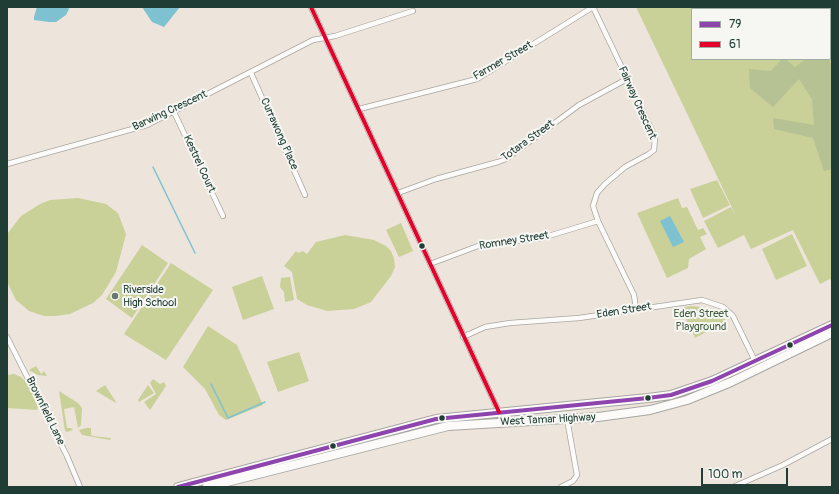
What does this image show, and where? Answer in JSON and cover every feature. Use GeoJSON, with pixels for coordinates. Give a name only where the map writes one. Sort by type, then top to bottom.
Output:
{"type":"FeatureCollection","features":[{"type":"Feature","properties":{"kind":"highway","name":"West Tamar Highway"},"geometry":{"type":"LineString","coordinates":[[178,487],[421,422],[499,412],[671,395],[712,381],[832,325]]}},
{"type":"Feature","properties":{"kind":"highway","name":"West Tamar Highway"},"geometry":{"type":"LineString","coordinates":[[207,487],[432,428],[464,424],[567,419],[632,413],[687,400],[731,382],[832,333]]}},
{"type":"Feature","properties":{"kind":"highway"},"geometry":{"type":"LineString","coordinates":[[564,406],[567,419]]}},
{"type":"Feature","properties":{"kind":"street"},"geometry":{"type":"LineString","coordinates":[[312,7],[499,412]]}},
{"type":"Feature","properties":{"kind":"street","name":"Fairway Crescent"},"geometry":{"type":"LineString","coordinates":[[593,7],[655,137],[656,143],[654,150],[625,166],[605,184],[598,193],[593,206],[598,221],[634,296],[636,309]]}},
{"type":"Feature","properties":{"kind":"street","name":"Farmer Street"},"geometry":{"type":"LineString","coordinates":[[360,109],[477,78],[593,7]]}},
{"type":"Feature","properties":{"kind":"street","name":"Barwing Crescent"},"geometry":{"type":"LineString","coordinates":[[7,164],[129,131],[174,112],[313,40],[413,11]]}},
{"type":"Feature","properties":{"kind":"street","name":"Currawong Place"},"geometry":{"type":"LineString","coordinates":[[251,73],[305,195]]}},
{"type":"Feature","properties":{"kind":"street","name":"Totara Street"},"geometry":{"type":"LineString","coordinates":[[398,193],[436,179],[498,162],[514,153],[579,105],[627,79]]}},
{"type":"Feature","properties":{"kind":"street","name":"Kestrel Court"},"geometry":{"type":"LineString","coordinates":[[174,112],[223,216]]}},
{"type":"Feature","properties":{"kind":"street","name":"Romney Street"},"geometry":{"type":"LineString","coordinates":[[430,264],[478,246],[542,238],[598,221]]}},
{"type":"Feature","properties":{"kind":"street","name":"Eden Street"},"geometry":{"type":"LineString","coordinates":[[464,337],[485,327],[510,323],[571,319],[696,300],[712,302],[722,307],[733,316],[756,361]]}},
{"type":"Feature","properties":{"kind":"street","name":"Brownfield Lane"},"geometry":{"type":"LineString","coordinates":[[7,337],[27,373],[73,467],[80,487]]}},
{"type":"Feature","properties":{"kind":"street"},"geometry":{"type":"LineString","coordinates":[[561,487],[573,481],[577,475],[567,419]]}},
{"type":"Feature","properties":{"kind":"street"},"geometry":{"type":"LineString","coordinates":[[733,487],[783,465],[832,439]]}},
{"type":"Feature","properties":{"kind":"green space"},"geometry":{"type":"Polygon","coordinates":[[[636,7],[832,7],[832,283],[830,279],[820,284],[793,230],[751,249],[744,235],[718,248],[704,221],[731,207],[736,216],[636,7]]]}},
{"type":"Feature","properties":{"kind":"green space"},"geometry":{"type":"Polygon","coordinates":[[[781,60],[786,60],[795,67],[805,60],[829,60],[831,64],[832,169],[824,171],[813,138],[774,129],[773,118],[814,125],[812,99],[799,79],[773,107],[750,88],[749,69],[771,71],[781,60]]]}},
{"type":"Feature","properties":{"kind":"green space"},"geometry":{"type":"Polygon","coordinates":[[[717,180],[730,205],[703,218],[690,189],[717,180]]]}},
{"type":"Feature","properties":{"kind":"green space"},"geometry":{"type":"Polygon","coordinates":[[[78,198],[106,204],[118,213],[126,234],[116,272],[102,295],[93,303],[70,314],[44,316],[29,311],[16,300],[7,282],[8,233],[21,216],[40,204],[50,200],[78,198]]]}},
{"type":"Feature","properties":{"kind":"green space"},"geometry":{"type":"Polygon","coordinates":[[[678,198],[682,208],[687,207],[698,230],[703,228],[707,234],[700,237],[706,249],[689,259],[688,268],[667,278],[637,213],[678,198]]]}},
{"type":"Feature","properties":{"kind":"green space"},"geometry":{"type":"Polygon","coordinates":[[[401,223],[413,251],[399,257],[386,230],[401,223]]]}},
{"type":"Feature","properties":{"kind":"green space"},"geometry":{"type":"Polygon","coordinates":[[[792,234],[807,266],[776,280],[762,249],[792,234]]]}},
{"type":"Feature","properties":{"kind":"green space"},"geometry":{"type":"Polygon","coordinates":[[[345,235],[374,240],[386,246],[391,251],[394,259],[395,267],[391,276],[371,302],[354,309],[327,311],[307,305],[297,299],[292,272],[284,266],[296,251],[298,253],[303,251],[307,254],[316,242],[345,235]]]}},
{"type":"Feature","properties":{"kind":"green space"},"geometry":{"type":"Polygon","coordinates":[[[142,245],[168,263],[132,318],[106,299],[142,245]]]}},
{"type":"Feature","properties":{"kind":"green space"},"geometry":{"type":"Polygon","coordinates":[[[171,263],[213,290],[166,360],[124,334],[171,263]]]}},
{"type":"Feature","properties":{"kind":"green space"},"geometry":{"type":"Polygon","coordinates":[[[262,276],[274,309],[243,320],[232,287],[262,276]]]}},
{"type":"Feature","properties":{"kind":"green space"},"geometry":{"type":"Polygon","coordinates":[[[290,277],[294,300],[285,302],[284,292],[280,287],[281,278],[290,277]]]}},
{"type":"Feature","properties":{"kind":"green space","name":"Eden Street Playground"},"geometry":{"type":"Polygon","coordinates":[[[690,306],[701,307],[713,311],[727,321],[695,338],[681,308],[690,306]]]}},
{"type":"Feature","properties":{"kind":"green space"},"geometry":{"type":"Polygon","coordinates":[[[208,326],[237,345],[263,405],[226,420],[219,415],[205,389],[183,367],[208,326]]]}},
{"type":"Feature","properties":{"kind":"green space"},"geometry":{"type":"Polygon","coordinates":[[[299,352],[309,381],[278,392],[267,362],[299,352]]]}},
{"type":"Feature","properties":{"kind":"green space"},"geometry":{"type":"Polygon","coordinates":[[[36,366],[41,374],[44,371],[47,376],[38,375],[29,370],[36,366]]]}},
{"type":"Feature","properties":{"kind":"green space"},"geometry":{"type":"Polygon","coordinates":[[[14,374],[21,377],[28,384],[38,406],[37,410],[7,408],[7,375],[14,374]]]}},
{"type":"Feature","properties":{"kind":"green space"},"geometry":{"type":"Polygon","coordinates":[[[153,379],[160,384],[164,382],[166,386],[150,410],[144,402],[156,394],[150,383],[153,379]]]}},
{"type":"Feature","properties":{"kind":"green space"},"geometry":{"type":"Polygon","coordinates":[[[105,385],[116,402],[116,403],[96,391],[105,385]]]}},
{"type":"Feature","properties":{"kind":"green space"},"geometry":{"type":"Polygon","coordinates":[[[148,385],[154,393],[139,402],[138,400],[148,385]]]}},
{"type":"Feature","properties":{"kind":"green space"},"geometry":{"type":"Polygon","coordinates":[[[59,391],[78,403],[82,408],[81,425],[78,428],[74,407],[64,409],[67,428],[71,428],[73,430],[67,432],[65,431],[59,391]]]}},
{"type":"Feature","properties":{"kind":"green space"},"geometry":{"type":"Polygon","coordinates":[[[91,428],[91,435],[93,436],[111,438],[110,440],[82,435],[79,430],[91,428]]]}},
{"type":"Feature","properties":{"kind":"water"},"geometry":{"type":"Polygon","coordinates":[[[37,7],[68,7],[69,9],[66,15],[56,22],[49,22],[34,20],[37,7]]]}},
{"type":"Feature","properties":{"kind":"water"},"geometry":{"type":"Polygon","coordinates":[[[142,7],[180,7],[164,27],[152,22],[142,7]]]}},
{"type":"Feature","properties":{"kind":"water"},"geometry":{"type":"Polygon","coordinates":[[[670,216],[684,242],[673,247],[660,221],[670,216]]]}},
{"type":"Feature","properties":{"kind":"waterway"},"geometry":{"type":"LineString","coordinates":[[153,167],[195,253]]}},
{"type":"Feature","properties":{"kind":"waterway"},"geometry":{"type":"LineString","coordinates":[[211,384],[228,418],[265,402]]}},
{"type":"Feature","properties":{"kind":"transit line","name":"61"},"geometry":{"type":"LineString","coordinates":[[311,7],[499,412]]}},
{"type":"Feature","properties":{"kind":"transit line","name":"79"},"geometry":{"type":"LineString","coordinates":[[178,487],[436,419],[671,395],[712,381],[832,325]]}},
{"type":"Feature","properties":{"kind":"place","name":"Riverside High School"},"geometry":{"type":"Point","coordinates":[115,296]}}]}
